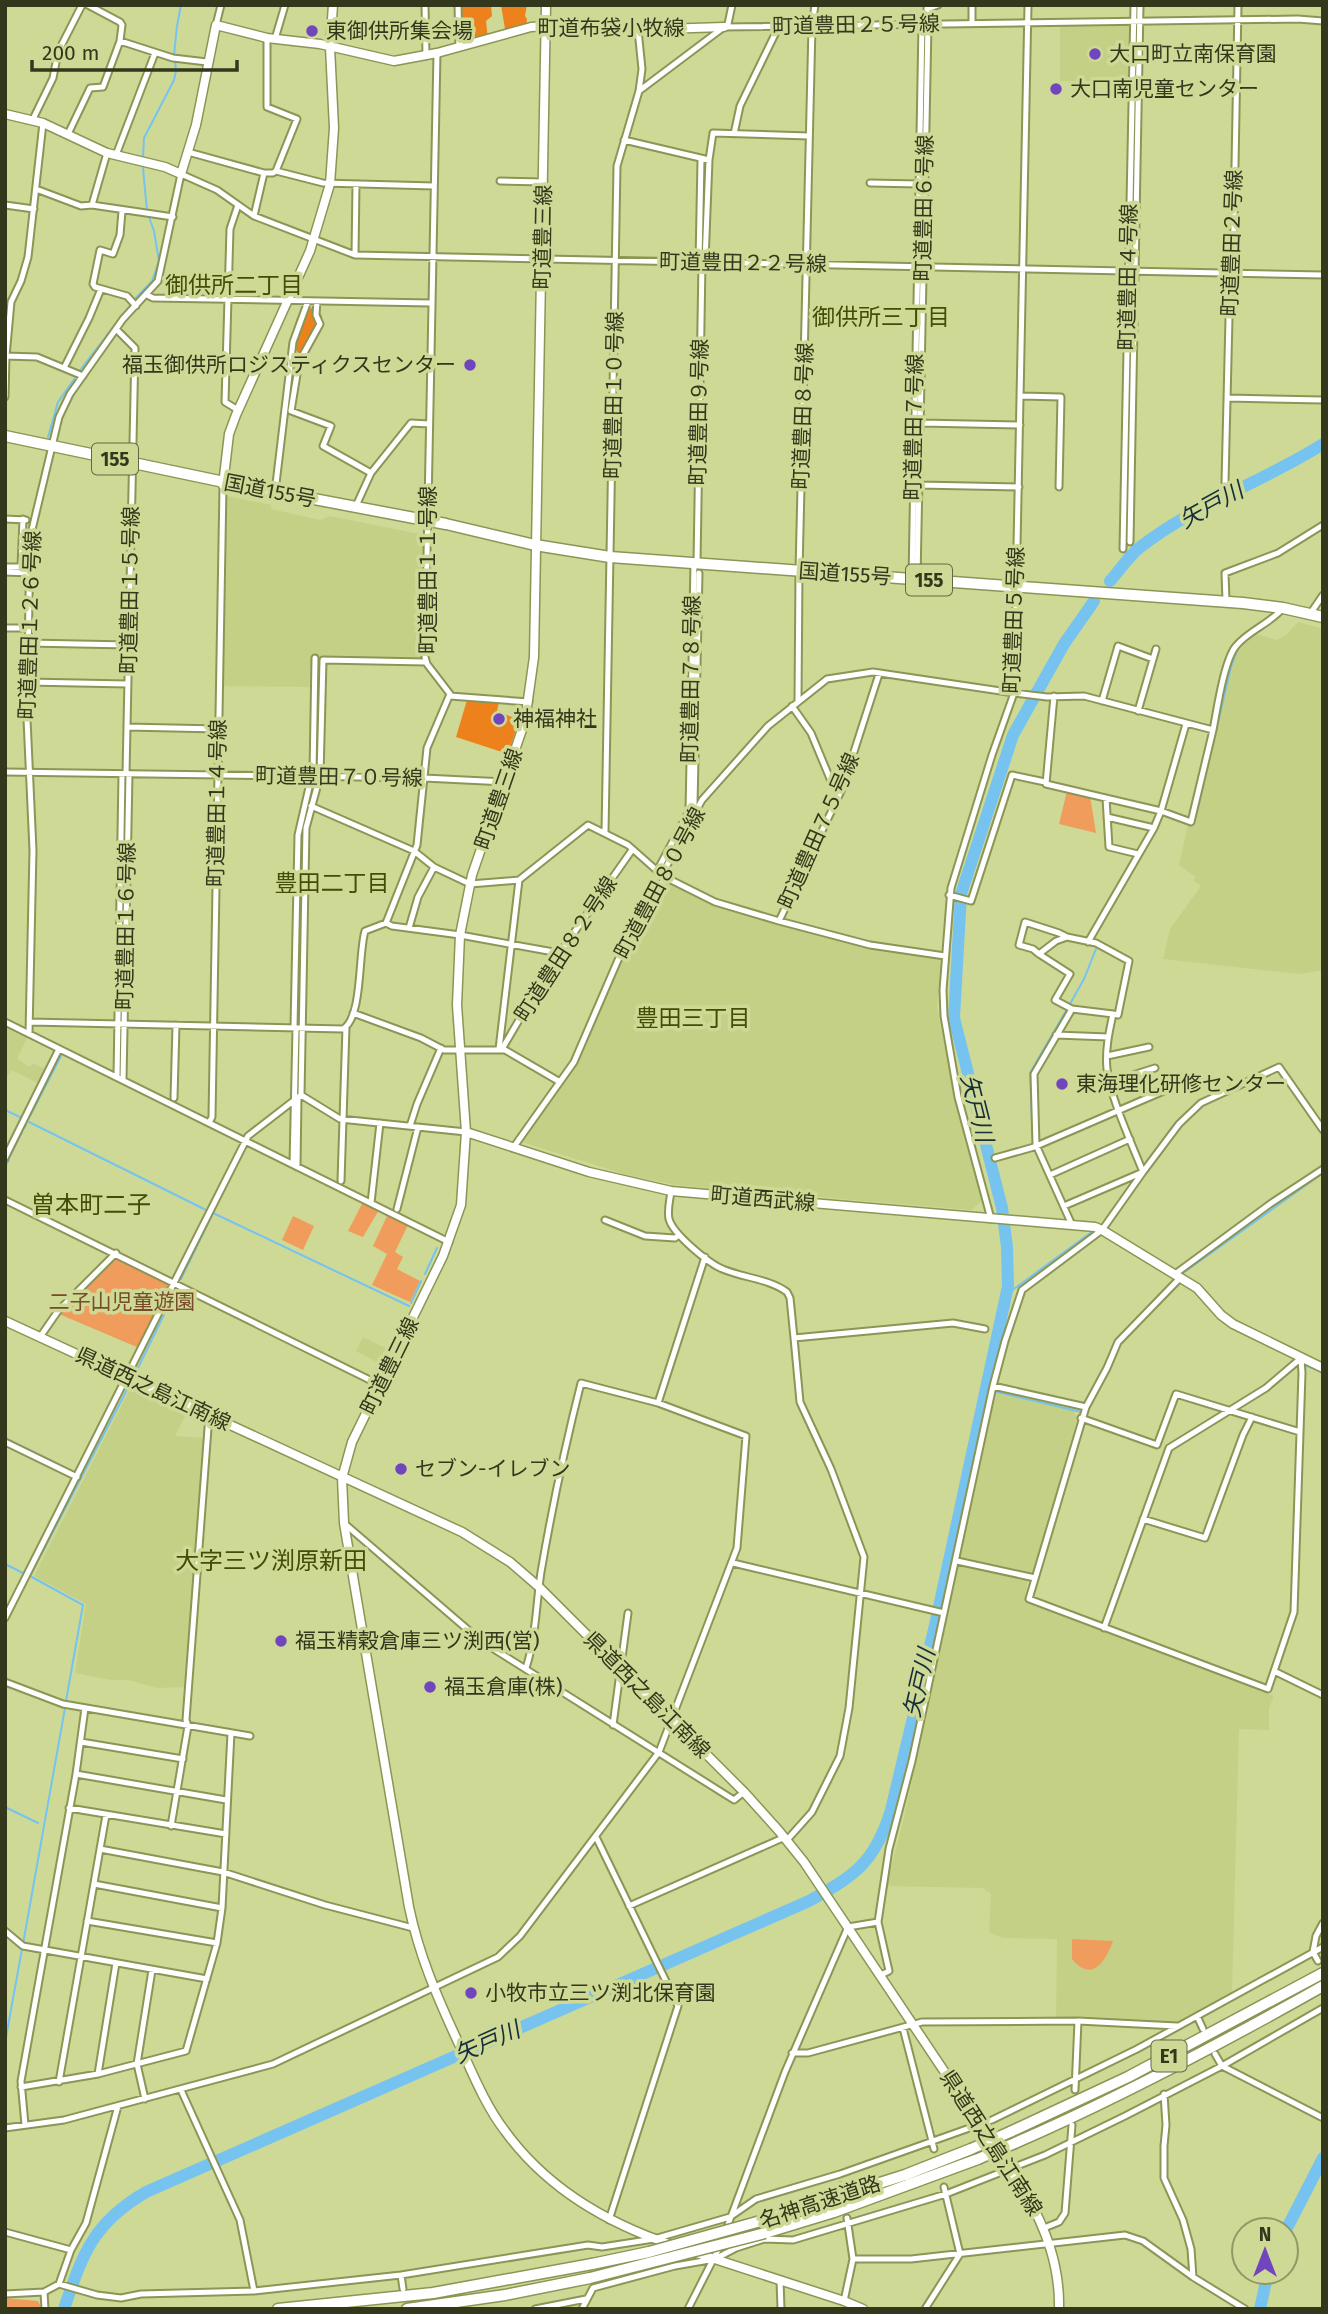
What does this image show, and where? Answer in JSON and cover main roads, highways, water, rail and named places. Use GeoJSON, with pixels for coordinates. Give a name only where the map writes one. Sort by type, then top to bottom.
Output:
{"type":"FeatureCollection","features":[{"type":"Feature","properties":{"kind":"highway","name":"国道155号"},"geometry":{"type":"LineString","coordinates":[[5,436],[51,449]]}},
{"type":"Feature","properties":{"kind":"highway","name":"国道155号"},"geometry":{"type":"LineString","coordinates":[[5,443],[51,449],[535,545],[610,557],[697,566],[1226,601],[1283,608],[1323,617]]}},
{"type":"Feature","properties":{"kind":"highway","name":"国道155号"},"geometry":{"type":"LineString","coordinates":[[224,484],[427,524]]}},
{"type":"Feature","properties":{"kind":"highway","name":"名神高速道路"},"geometry":{"type":"LineString","coordinates":[[278,2309],[433,2293],[592,2264],[649,2252],[856,2192],[971,2149],[1128,2077],[1323,1973]]}},
{"type":"Feature","properties":{"kind":"highway","name":"名神高速道路"},"geometry":{"type":"LineString","coordinates":[[407,2309],[591,2283],[834,2212],[1015,2143],[1134,2088],[1323,1986]]}},
{"type":"Feature","properties":{"kind":"waterway"},"geometry":{"type":"LineString","coordinates":[[174,55],[181,5]]}},
{"type":"Feature","properties":{"kind":"waterway"},"geometry":{"type":"LineString","coordinates":[[143,157],[144,138],[174,80],[175,61]]}},
{"type":"Feature","properties":{"kind":"waterway"},"geometry":{"type":"LineString","coordinates":[[143,168],[147,211]]}},
{"type":"Feature","properties":{"kind":"waterway"},"geometry":{"type":"LineString","coordinates":[[134,300],[152,281],[159,261],[149,217]]}},
{"type":"Feature","properties":{"kind":"waterway"},"geometry":{"type":"LineString","coordinates":[[81,369],[131,304]]}},
{"type":"Feature","properties":{"kind":"waterway"},"geometry":{"type":"LineString","coordinates":[[48,437],[58,402],[75,378]]}},
{"type":"Feature","properties":{"kind":"waterway","name":"矢戸川"},"geometry":{"type":"LineString","coordinates":[[1110,581],[1135,552],[1161,532],[1323,444]]}},
{"type":"Feature","properties":{"kind":"waterway","name":"矢戸川"},"geometry":{"type":"LineString","coordinates":[[64,2309],[77,2271],[92,2241],[114,2215],[146,2192],[809,1901],[862,1865],[878,1842],[891,1810],[936,1621],[1008,1286],[1002,1208],[954,1018],[961,894],[1013,735],[1064,644],[1094,601]]}},
{"type":"Feature","properties":{"kind":"waterway"},"geometry":{"type":"LineString","coordinates":[[1196,816],[1231,667],[1238,648]]}},
{"type":"Feature","properties":{"kind":"waterway"},"geometry":{"type":"LineString","coordinates":[[1070,1004],[1096,949]]}},
{"type":"Feature","properties":{"kind":"waterway"},"geometry":{"type":"LineString","coordinates":[[1033,1143],[1030,1073],[1067,1009]]}},
{"type":"Feature","properties":{"kind":"waterway"},"geometry":{"type":"LineString","coordinates":[[30,1116],[62,1054]]}},
{"type":"Feature","properties":{"kind":"waterway"},"geometry":{"type":"LineString","coordinates":[[1144,1166],[1175,1123],[1199,1101],[1278,1064]]}},
{"type":"Feature","properties":{"kind":"waterway"},"geometry":{"type":"LineString","coordinates":[[5,1110],[20,1117]]}},
{"type":"Feature","properties":{"kind":"waterway"},"geometry":{"type":"LineString","coordinates":[[29,1122],[206,1210]]}},
{"type":"Feature","properties":{"kind":"waterway"},"geometry":{"type":"LineString","coordinates":[[10,1156],[22,1132]]}},
{"type":"Feature","properties":{"kind":"waterway"},"geometry":{"type":"LineString","coordinates":[[5,1167],[9,1160]]}},
{"type":"Feature","properties":{"kind":"waterway"},"geometry":{"type":"LineString","coordinates":[[1183,1273],[1323,1173]]}},
{"type":"Feature","properties":{"kind":"waterway"},"geometry":{"type":"LineString","coordinates":[[1101,1226],[1136,1177]]}},
{"type":"Feature","properties":{"kind":"waterway"},"geometry":{"type":"LineString","coordinates":[[181,1279],[213,1213],[409,1306]]}},
{"type":"Feature","properties":{"kind":"waterway"},"geometry":{"type":"LineString","coordinates":[[1007,1294],[1093,1231]]}},
{"type":"Feature","properties":{"kind":"waterway"},"geometry":{"type":"LineString","coordinates":[[425,1274],[437,1248]]}},
{"type":"Feature","properties":{"kind":"waterway"},"geometry":{"type":"LineString","coordinates":[[411,1303],[421,1281]]}},
{"type":"Feature","properties":{"kind":"waterway"},"geometry":{"type":"LineString","coordinates":[[135,1374],[177,1288]]}},
{"type":"Feature","properties":{"kind":"waterway"},"geometry":{"type":"LineString","coordinates":[[1268,1390],[1299,1364]]}},
{"type":"Feature","properties":{"kind":"waterway"},"geometry":{"type":"LineString","coordinates":[[1304,1365],[1323,1372]]}},
{"type":"Feature","properties":{"kind":"waterway"},"geometry":{"type":"LineString","coordinates":[[66,1701],[83,1605],[30,1576],[130,1384]]}},
{"type":"Feature","properties":{"kind":"waterway"},"geometry":{"type":"LineString","coordinates":[[985,1389],[1081,1412],[1078,1420]]}},
{"type":"Feature","properties":{"kind":"waterway"},"geometry":{"type":"LineString","coordinates":[[1084,1422],[1112,1432]]}},
{"type":"Feature","properties":{"kind":"waterway"},"geometry":{"type":"LineString","coordinates":[[1170,1450],[1207,1428]]}},
{"type":"Feature","properties":{"kind":"waterway"},"geometry":{"type":"LineString","coordinates":[[5,1438],[74,1472]]}},
{"type":"Feature","properties":{"kind":"waterway"},"geometry":{"type":"LineString","coordinates":[[5,1564],[23,1573]]}},
{"type":"Feature","properties":{"kind":"waterway"},"geometry":{"type":"LineString","coordinates":[[23,1944],[65,1708]]}},
{"type":"Feature","properties":{"kind":"waterway"},"geometry":{"type":"LineString","coordinates":[[5,1807],[38,1823]]}},
{"type":"Feature","properties":{"kind":"waterway"},"geometry":{"type":"LineString","coordinates":[[5,2043],[22,1949]]}},
{"type":"Feature","properties":{"kind":"waterway"},"geometry":{"type":"LineString","coordinates":[[1293,2216],[1323,2158]]}},
{"type":"Feature","properties":{"kind":"waterway"},"geometry":{"type":"LineString","coordinates":[[1260,2309],[1265,2286]]}},
{"type":"Feature","properties":{"kind":"tunnel"},"geometry":{"type":"LineString","coordinates":[[841,2181],[845,2209]]}},
{"type":"Feature","properties":{"kind":"place","name":"東御供所集会場"},"geometry":{"type":"Point","coordinates":[312,31]}},
{"type":"Feature","properties":{"kind":"place","name":"大口町立南保育園"},"geometry":{"type":"Point","coordinates":[1095,54]}},
{"type":"Feature","properties":{"kind":"place","name":"大口南児童センター"},"geometry":{"type":"Point","coordinates":[1056,89]}},
{"type":"Feature","properties":{"kind":"place","name":"福玉御供所ロジスティクスセンター"},"geometry":{"type":"Point","coordinates":[470,365]}},
{"type":"Feature","properties":{"kind":"place","name":"神福神社"},"geometry":{"type":"Point","coordinates":[499,719]}},
{"type":"Feature","properties":{"kind":"place","name":"東海理化研修センター"},"geometry":{"type":"Point","coordinates":[1062,1084]}},
{"type":"Feature","properties":{"kind":"place","name":"セブン-イレブン"},"geometry":{"type":"Point","coordinates":[401,1469]}},
{"type":"Feature","properties":{"kind":"place","name":"福玉精穀倉庫三ツ渕西(営)"},"geometry":{"type":"Point","coordinates":[281,1641]}},
{"type":"Feature","properties":{"kind":"place","name":"福玉倉庫(株)"},"geometry":{"type":"Point","coordinates":[430,1687]}},
{"type":"Feature","properties":{"kind":"place","name":"小牧市立三ツ渕北保育園"},"geometry":{"type":"Point","coordinates":[471,1993]}},
{"type":"Feature","properties":{"kind":"district","name":"御供所二丁目"},"geometry":{"type":"Point","coordinates":[234,285]}},
{"type":"Feature","properties":{"kind":"district","name":"御供所三丁目"},"geometry":{"type":"Point","coordinates":[881,317]}},
{"type":"Feature","properties":{"kind":"district","name":"豊田二丁目"},"geometry":{"type":"Point","coordinates":[332,883]}},
{"type":"Feature","properties":{"kind":"district","name":"豊田三丁目"},"geometry":{"type":"Point","coordinates":[693,1018]}},
{"type":"Feature","properties":{"kind":"district","name":"曽本町二子"},"geometry":{"type":"Point","coordinates":[91,1205]}},
{"type":"Feature","properties":{"kind":"district","name":"大字三ツ渕原新田"},"geometry":{"type":"Point","coordinates":[271,1561]}},
{"type":"Feature","properties":{"kind":"park label","name":"二子山児童遊園"},"geometry":{"type":"Point","coordinates":[122,1302]}}]}
